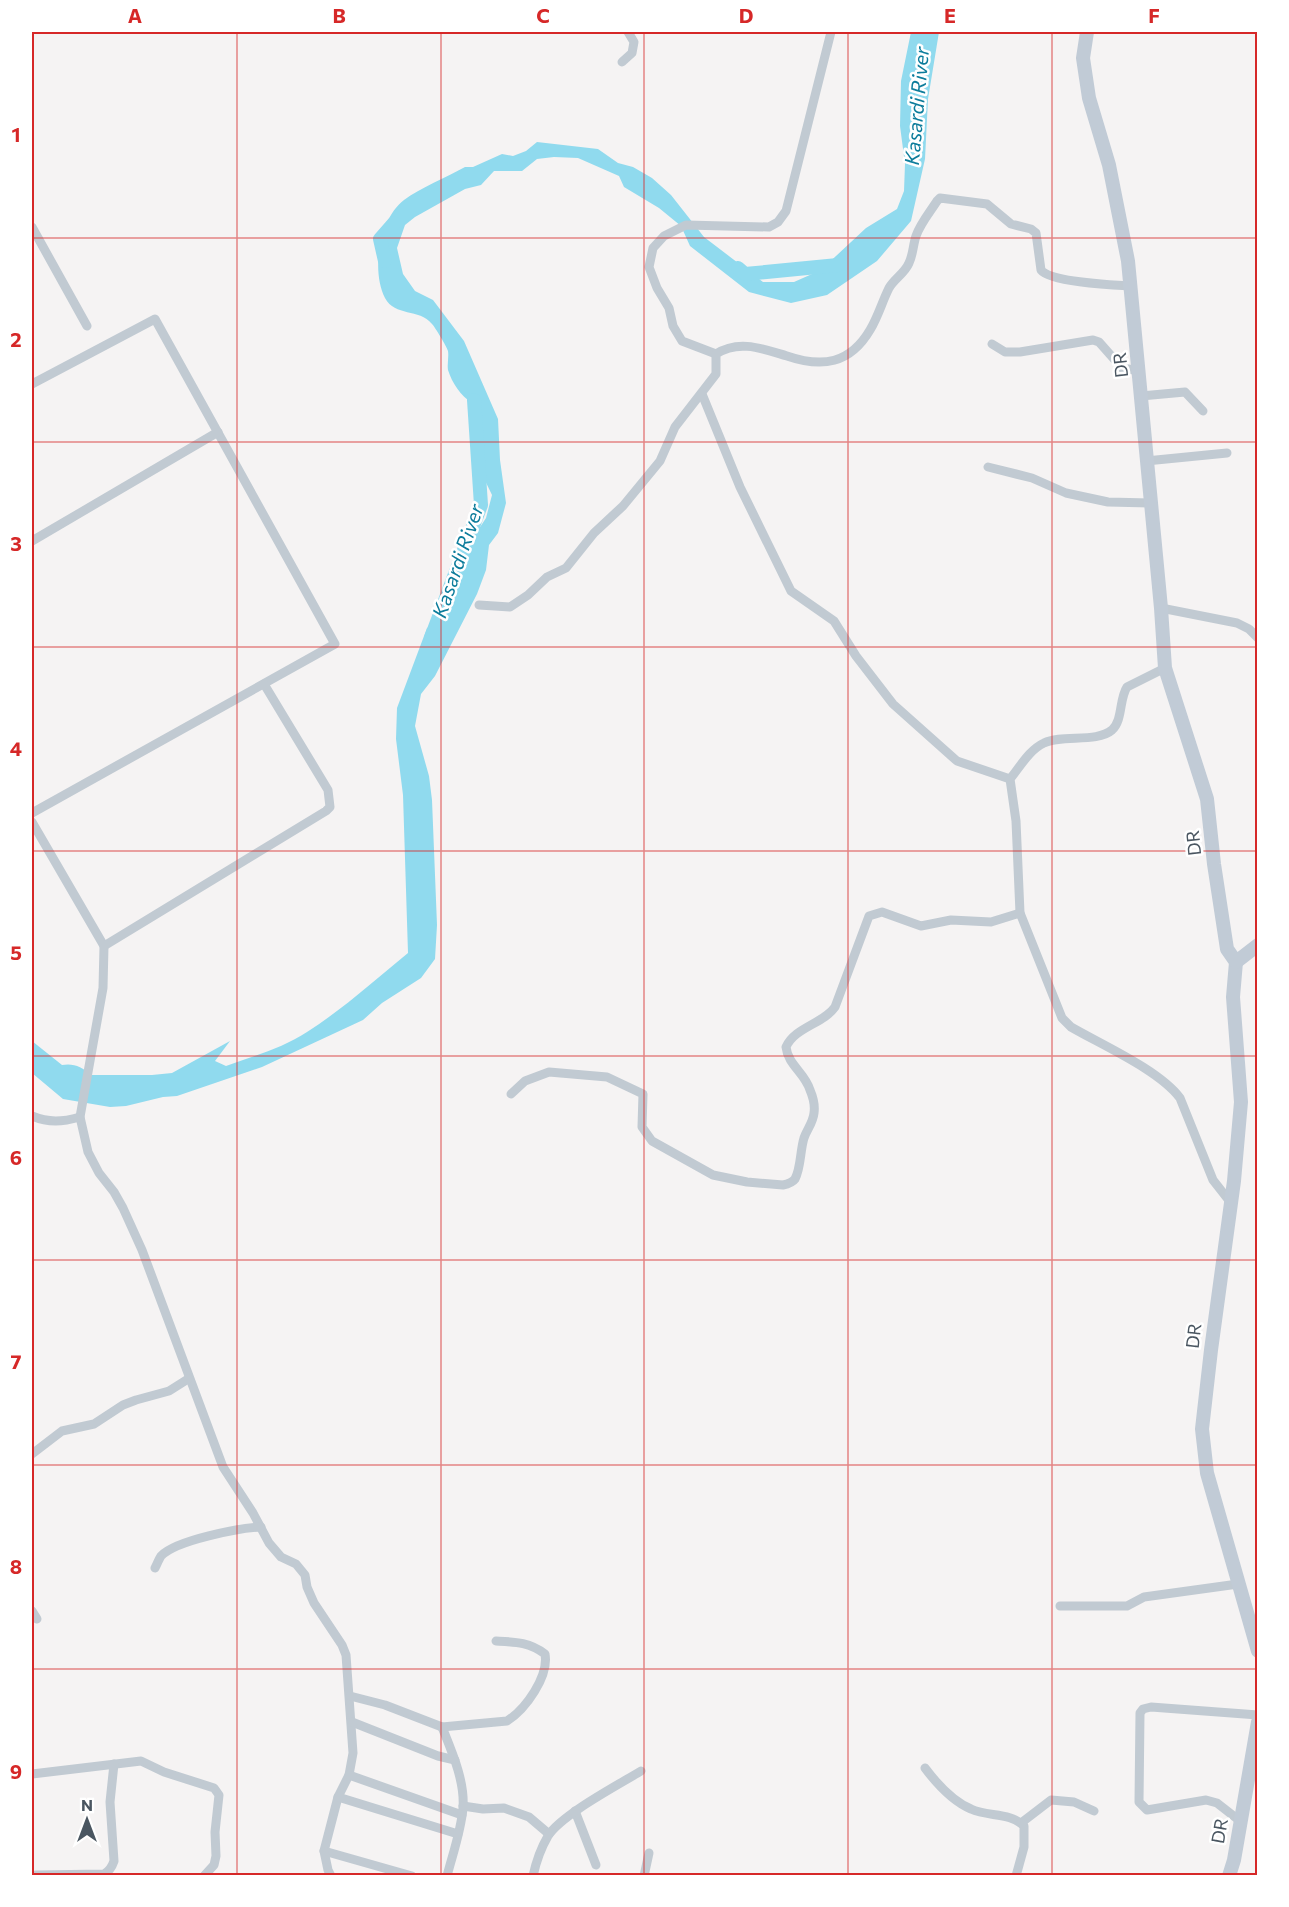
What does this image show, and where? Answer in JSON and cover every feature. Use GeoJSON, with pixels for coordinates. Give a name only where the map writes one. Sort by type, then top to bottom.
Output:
{"type":"FeatureCollection","features":[{"type":"Feature","properties":{"kind":"street"},"geometry":{"type":"LineString","coordinates":[[622,62],[632,53],[634,42],[628,32]]}},
{"type":"Feature","properties":{"kind":"street"},"geometry":{"type":"LineString","coordinates":[[831,32],[786,211],[778,222],[769,227],[686,225],[663,236],[653,248],[649,267],[682,342],[716,354],[725,349],[743,345],[809,361],[831,362],[842,359],[869,331],[892,283],[909,264],[917,233],[940,198],[987,204],[1011,224],[1034,230],[1041,270],[1049,276],[1130,286]]}},
{"type":"Feature","properties":{"kind":"street","name":"DR"},"geometry":{"type":"LineString","coordinates":[[1088,32],[1083,58],[1089,98],[1109,165],[1128,261],[1161,608],[1164,668],[1207,799],[1227,949],[1236,962],[1233,997],[1241,1102],[1231,1203],[1202,1429],[1207,1473],[1257,1651]]}},
{"type":"Feature","properties":{"kind":"street"},"geometry":{"type":"LineString","coordinates":[[32,227],[87,326]]}},
{"type":"Feature","properties":{"kind":"street"},"geometry":{"type":"LineString","coordinates":[[32,384],[155,319],[335,644],[32,813]]}},
{"type":"Feature","properties":{"kind":"street"},"geometry":{"type":"LineString","coordinates":[[992,344],[1005,352],[1020,352],[1093,340],[1099,342],[1122,368],[1140,371]]}},
{"type":"Feature","properties":{"kind":"street"},"geometry":{"type":"LineString","coordinates":[[479,605],[510,608],[528,596],[547,577],[567,568],[594,533],[623,506],[660,460],[675,427],[716,374],[716,354]]}},
{"type":"Feature","properties":{"kind":"street"},"geometry":{"type":"LineString","coordinates":[[1141,396],[1185,392],[1203,411]]}},
{"type":"Feature","properties":{"kind":"street"},"geometry":{"type":"LineString","coordinates":[[702,394],[740,487],[791,591],[834,621],[856,656],[893,704],[957,761],[1010,779]]}},
{"type":"Feature","properties":{"kind":"street"},"geometry":{"type":"LineString","coordinates":[[32,541],[218,432]]}},
{"type":"Feature","properties":{"kind":"street"},"geometry":{"type":"LineString","coordinates":[[1146,461],[1227,453]]}},
{"type":"Feature","properties":{"kind":"street"},"geometry":{"type":"LineString","coordinates":[[988,466],[1032,478],[1066,494],[1108,502],[1150,503]]}},
{"type":"Feature","properties":{"kind":"street"},"geometry":{"type":"LineString","coordinates":[[1161,608],[1237,623],[1249,629],[1257,638]]}},
{"type":"Feature","properties":{"kind":"street"},"geometry":{"type":"LineString","coordinates":[[1164,668],[1127,687],[1112,730],[1102,735],[1042,744],[1028,756],[1010,779],[1016,821],[1020,913],[1062,1018],[1071,1027],[1159,1077],[1172,1088],[1180,1098],[1213,1180],[1231,1203]]}},
{"type":"Feature","properties":{"kind":"street"},"geometry":{"type":"LineString","coordinates":[[104,946],[330,807],[328,790],[264,684]]}},
{"type":"Feature","properties":{"kind":"street"},"geometry":{"type":"LineString","coordinates":[[32,822],[104,946],[103,988],[81,1112],[88,1152],[99,1173],[123,1208],[142,1250],[223,1467],[241,1492],[269,1543],[281,1557],[296,1564],[305,1575],[314,1603],[346,1655],[353,1754],[349,1775],[338,1797],[324,1851],[331,1875]]}},
{"type":"Feature","properties":{"kind":"street"},"geometry":{"type":"LineString","coordinates":[[512,1094],[525,1081],[549,1072],[607,1077],[643,1094],[642,1126],[652,1142],[713,1175],[747,1182],[789,1184],[794,1181],[804,1137],[813,1120],[815,1109],[804,1077],[792,1064],[786,1047],[789,1040],[829,1015],[835,1006],[869,916],[882,912],[921,926],[951,920],[991,922],[1020,913]]}},
{"type":"Feature","properties":{"kind":"street"},"geometry":{"type":"LineString","coordinates":[[1236,962],[1257,945]]}},
{"type":"Feature","properties":{"kind":"street"},"geometry":{"type":"LineString","coordinates":[[32,1116],[44,1121],[56,1122],[81,1112]]}},
{"type":"Feature","properties":{"kind":"street"},"geometry":{"type":"LineString","coordinates":[[32,1454],[62,1431],[94,1424],[123,1405],[169,1391],[189,1379]]}},
{"type":"Feature","properties":{"kind":"street"},"geometry":{"type":"LineString","coordinates":[[155,1568],[161,1556],[185,1544],[226,1532],[261,1527]]}},
{"type":"Feature","properties":{"kind":"street"},"geometry":{"type":"LineString","coordinates":[[1060,1606],[1127,1606],[1143,1597],[1238,1584]]}},
{"type":"Feature","properties":{"kind":"street"},"geometry":{"type":"LineString","coordinates":[[350,1696],[385,1705],[442,1727],[507,1721],[517,1715],[539,1683],[547,1664],[545,1653],[534,1646],[521,1642],[496,1641]]}},
{"type":"Feature","properties":{"kind":"street"},"geometry":{"type":"LineString","coordinates":[[1240,1821],[1217,1803],[1206,1800],[1147,1810],[1138,1802],[1140,1713],[1143,1709],[1151,1707],[1257,1715]]}},
{"type":"Feature","properties":{"kind":"street"},"geometry":{"type":"LineString","coordinates":[[351,1722],[438,1756],[455,1760]]}},
{"type":"Feature","properties":{"kind":"street","name":"DR"},"geometry":{"type":"LineString","coordinates":[[1229,1875],[1257,1722]]}},
{"type":"Feature","properties":{"kind":"street"},"geometry":{"type":"LineString","coordinates":[[442,1727],[455,1760],[463,1810],[447,1875]]}},
{"type":"Feature","properties":{"kind":"street"},"geometry":{"type":"LineString","coordinates":[[32,1774],[141,1761],[164,1772],[218,1790],[215,1832],[216,1862],[204,1875]]}},
{"type":"Feature","properties":{"kind":"street"},"geometry":{"type":"LineString","coordinates":[[32,1864],[36,1875],[104,1874],[114,1871],[110,1802],[114,1764]]}},
{"type":"Feature","properties":{"kind":"street"},"geometry":{"type":"LineString","coordinates":[[925,1768],[939,1786],[970,1809],[1017,1820],[1024,1826],[1024,1847],[1016,1875]]}},
{"type":"Feature","properties":{"kind":"street"},"geometry":{"type":"LineString","coordinates":[[533,1875],[536,1861],[549,1834],[575,1811],[641,1770]]}},
{"type":"Feature","properties":{"kind":"street"},"geometry":{"type":"LineString","coordinates":[[349,1775],[463,1810],[504,1808],[529,1817],[549,1834]]}},
{"type":"Feature","properties":{"kind":"street"},"geometry":{"type":"LineString","coordinates":[[338,1797],[458,1834]]}},
{"type":"Feature","properties":{"kind":"street"},"geometry":{"type":"LineString","coordinates":[[1020,1823],[1051,1800],[1074,1802],[1094,1811]]}},
{"type":"Feature","properties":{"kind":"street"},"geometry":{"type":"LineString","coordinates":[[575,1811],[596,1864]]}},
{"type":"Feature","properties":{"kind":"street"},"geometry":{"type":"LineString","coordinates":[[324,1851],[412,1875]]}},
{"type":"Feature","properties":{"kind":"street"},"geometry":{"type":"LineString","coordinates":[[644,1875],[650,1853]]}},
{"type":"Feature","properties":{"kind":"water"},"geometry":{"type":"Polygon","coordinates":[[[911,32],[939,32],[928,99],[925,159],[911,221],[877,261],[827,295],[791,303],[749,292],[690,246],[681,226],[659,208],[624,187],[619,176],[578,158],[537,159],[522,171],[494,171],[481,185],[465,189],[405,225],[397,248],[403,274],[415,291],[433,300],[464,341],[498,419],[500,460],[506,503],[498,533],[489,545],[486,570],[477,594],[435,676],[421,694],[415,726],[429,776],[432,800],[437,925],[435,959],[421,978],[382,1003],[363,1020],[262,1067],[177,1096],[126,1106],[110,1107],[63,1099],[32,1073],[32,1041],[62,1065],[78,1066],[91,1075],[172,1073],[230,1041],[215,1061],[226,1066],[298,1038],[346,1004],[408,953],[403,795],[396,739],[397,708],[427,628],[439,622],[454,597],[469,544],[486,518],[492,495],[478,466],[474,441],[477,424],[472,403],[452,380],[448,370],[446,346],[427,319],[389,304],[381,287],[378,260],[380,246],[383,232],[395,209],[418,191],[465,167],[473,167],[502,154],[513,156],[526,151],[537,142],[598,149],[618,163],[633,167],[652,178],[671,195],[704,237],[763,282],[794,282],[821,270],[866,228],[897,209],[904,191],[905,164],[900,126],[901,81],[911,32]]]}},
{"type":"Feature","properties":{"kind":"waterway","name":"Kasardi River"},"geometry":{"type":"LineString","coordinates":[[385,261],[380,239],[394,223]]}},
{"type":"Feature","properties":{"kind":"waterway","name":"Kasardi River"},"geometry":{"type":"LineString","coordinates":[[738,268],[745,274],[838,265],[841,262]]}},
{"type":"Feature","properties":{"kind":"waterway","name":"Kasardi River"},"geometry":{"type":"LineString","coordinates":[[431,638],[481,505],[474,400]]}}]}
